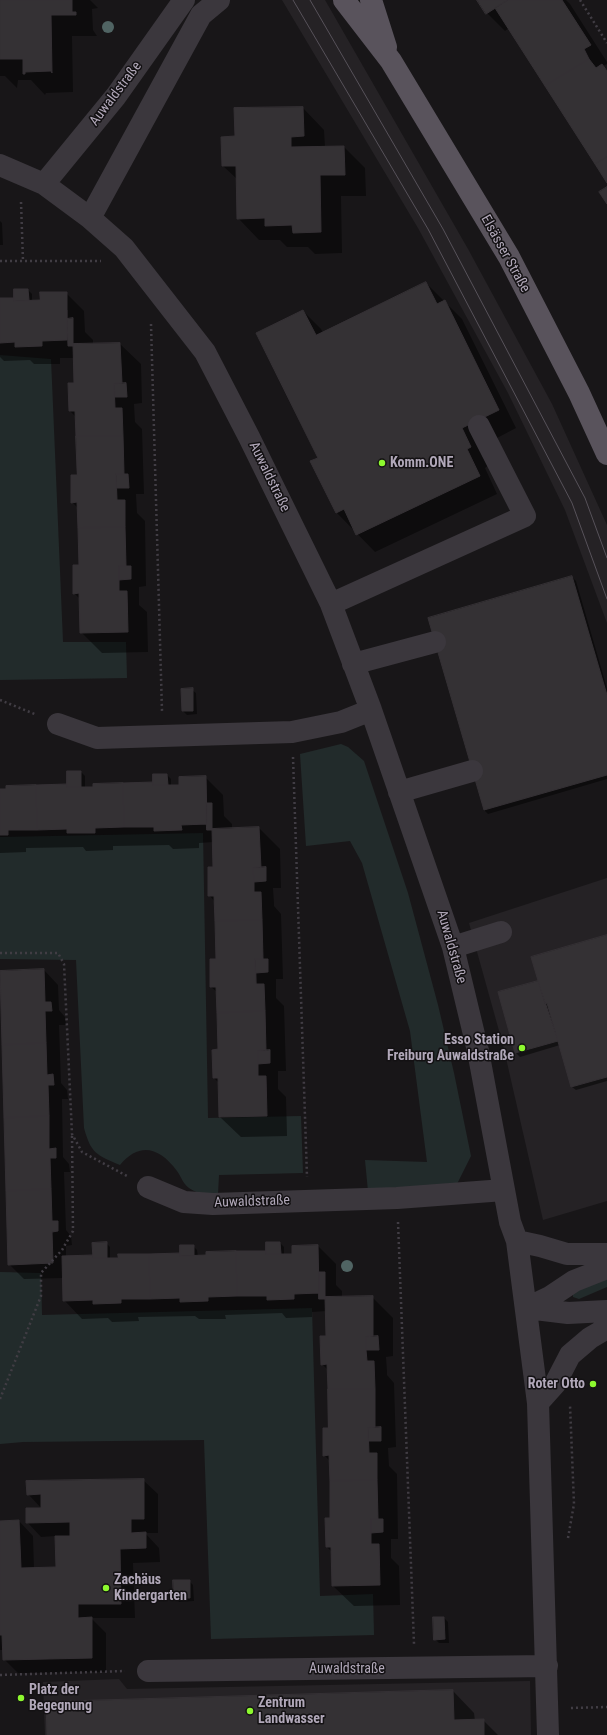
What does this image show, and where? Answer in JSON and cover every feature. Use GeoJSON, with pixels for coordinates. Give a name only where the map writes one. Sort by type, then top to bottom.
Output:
{"type":"FeatureCollection","features":[{"type":"Feature","properties":{"kind":"main road","name":"Elsässer Straße"},"geometry":{"type":"LineString","coordinates":[[344,0],[391,61],[509,257],[579,393],[607,454]]}},
{"type":"Feature","properties":{"kind":"main road","name":"Elsässer Straße"},"geometry":{"type":"LineString","coordinates":[[371,0],[391,61]]}},
{"type":"Feature","properties":{"kind":"street","name":"Auwaldstraße"},"geometry":{"type":"LineString","coordinates":[[44,184],[116,96],[184,0],[201,16]]}},
{"type":"Feature","properties":{"kind":"street"},"geometry":{"type":"LineString","coordinates":[[90,218],[201,16],[219,0]]}},
{"type":"Feature","properties":{"kind":"street","name":"Auwaldstraße"},"geometry":{"type":"LineString","coordinates":[[0,164],[44,184],[90,218],[124,248],[205,352],[249,437],[331,604],[402,798],[453,946],[478,1051],[510,1222],[517,1241],[527,1308],[538,1403],[548,1735]]}},
{"type":"Feature","properties":{"kind":"street"},"geometry":{"type":"LineString","coordinates":[[331,604],[525,516],[479,426]]}},
{"type":"Feature","properties":{"kind":"street"},"geometry":{"type":"LineString","coordinates":[[354,664],[435,642]]}},
{"type":"Feature","properties":{"kind":"street"},"geometry":{"type":"LineString","coordinates":[[58,724],[97,738],[292,732],[341,722],[371,710]]}},
{"type":"Feature","properties":{"kind":"street"},"geometry":{"type":"LineString","coordinates":[[402,798],[474,778]]}},
{"type":"Feature","properties":{"kind":"street"},"geometry":{"type":"LineString","coordinates":[[453,946],[501,932]]}},
{"type":"Feature","properties":{"kind":"street","name":"Auwaldstraße"},"geometry":{"type":"LineString","coordinates":[[148,1187],[184,1202],[213,1204],[397,1198],[504,1190]]}},
{"type":"Feature","properties":{"kind":"street"},"geometry":{"type":"LineString","coordinates":[[517,1241],[567,1254],[607,1254]]}},
{"type":"Feature","properties":{"kind":"street"},"geometry":{"type":"LineString","coordinates":[[527,1308],[550,1297],[574,1281],[607,1268]]}},
{"type":"Feature","properties":{"kind":"street"},"geometry":{"type":"LineString","coordinates":[[527,1308],[568,1313],[607,1312]]}},
{"type":"Feature","properties":{"kind":"street"},"geometry":{"type":"LineString","coordinates":[[538,1403],[555,1384],[570,1356],[590,1338],[607,1328]]}},
{"type":"Feature","properties":{"kind":"street","name":"Auwaldstraße"},"geometry":{"type":"LineString","coordinates":[[148,1671],[416,1669],[547,1666]]}},
{"type":"Feature","properties":{"kind":"path"},"geometry":{"type":"LineString","coordinates":[[580,0],[607,44]]}},
{"type":"Feature","properties":{"kind":"path"},"geometry":{"type":"LineString","coordinates":[[21,174],[23,261]]}},
{"type":"Feature","properties":{"kind":"path"},"geometry":{"type":"LineString","coordinates":[[0,261],[134,261]]}},
{"type":"Feature","properties":{"kind":"path"},"geometry":{"type":"LineString","coordinates":[[151,321],[162,736]]}},
{"type":"Feature","properties":{"kind":"path"},"geometry":{"type":"LineString","coordinates":[[0,700],[58,724]]}},
{"type":"Feature","properties":{"kind":"path"},"geometry":{"type":"LineString","coordinates":[[292,732],[308,1200]]}},
{"type":"Feature","properties":{"kind":"path"},"geometry":{"type":"LineString","coordinates":[[0,953],[58,953],[64,964],[72,1134],[72,1231],[62,1250],[40,1273],[40,1296],[0,1399]]}},
{"type":"Feature","properties":{"kind":"path"},"geometry":{"type":"LineString","coordinates":[[72,1134],[82,1152],[148,1187]]}},
{"type":"Feature","properties":{"kind":"path"},"geometry":{"type":"LineString","coordinates":[[397,1198],[404,1417],[416,1669]]}},
{"type":"Feature","properties":{"kind":"path"},"geometry":{"type":"LineString","coordinates":[[0,1675],[148,1671]]}},
{"type":"Feature","properties":{"kind":"path"},"geometry":{"type":"LineString","coordinates":[[548,1709],[607,1707]]}},
{"type":"Feature","properties":{"kind":"shaded area"},"geometry":{"type":"Polygon","coordinates":[[[282,0],[325,0],[468,249],[552,404],[607,525],[607,623],[565,510],[508,393],[418,228],[282,0]]]}},
{"type":"Feature","properties":{"kind":"shaded area"},"geometry":{"type":"Polygon","coordinates":[[[0,355],[51,359],[63,642],[126,642],[127,678],[0,680],[0,355]]]}},
{"type":"Feature","properties":{"kind":"shaded area"},"geometry":{"type":"Polygon","coordinates":[[[341,744],[348,747],[364,761],[408,893],[438,1005],[471,1156],[456,1186],[368,1191],[365,1160],[427,1162],[410,1031],[362,863],[350,841],[306,846],[300,754],[341,744]]]}},
{"type":"Feature","properties":{"kind":"shaded area"},"geometry":{"type":"Polygon","coordinates":[[[203,833],[208,1118],[301,1116],[303,1173],[219,1175],[218,1194],[200,1193],[189,1188],[164,1157],[150,1150],[142,1150],[127,1157],[120,1165],[105,1159],[92,1148],[84,1128],[76,960],[0,959],[0,837],[203,833]]]}},
{"type":"Feature","properties":{"kind":"shaded area"},"geometry":{"type":"Polygon","coordinates":[[[607,878],[607,1201],[543,1220],[503,1045],[469,923],[607,878]]]}},
{"type":"Feature","properties":{"kind":"shaded area"},"geometry":{"type":"Polygon","coordinates":[[[0,1272],[41,1273],[42,1315],[312,1308],[320,1596],[373,1594],[374,1635],[211,1639],[204,1440],[23,1442],[0,1444],[0,1272]]]}},
{"type":"Feature","properties":{"kind":"shaded area"},"geometry":{"type":"Polygon","coordinates":[[[607,1276],[607,1287],[579,1299],[573,1297],[573,1293],[607,1276]]]}},
{"type":"Feature","properties":{"kind":"shaded area","name":"Zentrum Landwasser"},"geometry":{"type":"Polygon","coordinates":[[[119,1679],[127,1689],[530,1681],[531,1735],[45,1735],[43,1682],[119,1679]]]}},
{"type":"Feature","properties":{"kind":"building"},"geometry":{"type":"Polygon","coordinates":[[[0,0],[72,0],[72,12],[76,12],[76,15],[51,15],[52,73],[51,71],[25,72],[25,74],[23,74],[23,59],[0,59],[0,0]]]}},
{"type":"Feature","properties":{"kind":"building"},"geometry":{"type":"Polygon","coordinates":[[[477,0],[508,0],[486,14],[477,0]]]}},
{"type":"Feature","properties":{"kind":"building"},"geometry":{"type":"Polygon","coordinates":[[[508,0],[562,0],[591,45],[584,49],[589,59],[545,86],[495,8],[508,0]]]}},
{"type":"Feature","properties":{"kind":"building"},"geometry":{"type":"Polygon","coordinates":[[[589,59],[596,68],[602,64],[607,71],[607,157],[595,164],[545,86],[589,59]]]}},
{"type":"Feature","properties":{"kind":"building"},"geometry":{"type":"Polygon","coordinates":[[[303,107],[304,136],[291,137],[291,147],[344,146],[345,175],[320,175],[321,232],[293,233],[292,225],[265,226],[265,218],[237,219],[236,166],[222,166],[221,137],[235,136],[234,108],[303,107]]]}},
{"type":"Feature","properties":{"kind":"building"},"geometry":{"type":"Polygon","coordinates":[[[607,157],[607,183],[595,164],[607,157]]]}},
{"type":"Feature","properties":{"kind":"building"},"geometry":{"type":"Polygon","coordinates":[[[607,187],[607,204],[599,192],[607,187]]]}},
{"type":"Feature","properties":{"kind":"building"},"geometry":{"type":"Polygon","coordinates":[[[426,282],[437,304],[445,300],[499,410],[462,428],[471,447],[467,449],[480,476],[356,535],[344,509],[336,513],[310,461],[318,458],[256,333],[303,310],[316,335],[426,282]]]}},
{"type":"Feature","properties":{"kind":"building"},"geometry":{"type":"Polygon","coordinates":[[[14,289],[28,289],[29,301],[14,301],[14,289]]]}},
{"type":"Feature","properties":{"kind":"building"},"geometry":{"type":"Polygon","coordinates":[[[40,292],[67,292],[67,340],[42,341],[42,346],[15,347],[15,342],[0,343],[0,298],[14,298],[14,301],[40,300],[40,292]]]}},
{"type":"Feature","properties":{"kind":"building"},"geometry":{"type":"Polygon","coordinates":[[[73,318],[73,346],[68,346],[67,319],[73,318]]]}},
{"type":"Feature","properties":{"kind":"building"},"geometry":{"type":"Polygon","coordinates":[[[120,343],[122,383],[114,384],[115,408],[122,408],[123,436],[76,436],[75,411],[69,411],[68,383],[74,383],[73,344],[120,343]]]}},
{"type":"Feature","properties":{"kind":"building"},"geometry":{"type":"Polygon","coordinates":[[[126,383],[127,397],[115,397],[114,384],[126,383]]]}},
{"type":"Feature","properties":{"kind":"building"},"geometry":{"type":"Polygon","coordinates":[[[76,436],[123,436],[124,474],[116,474],[117,500],[125,500],[125,527],[78,528],[77,502],[71,503],[71,475],[77,475],[76,436]]]}},
{"type":"Feature","properties":{"kind":"building"},"geometry":{"type":"Polygon","coordinates":[[[116,474],[128,474],[129,488],[117,488],[116,474]]]}},
{"type":"Feature","properties":{"kind":"building"},"geometry":{"type":"Polygon","coordinates":[[[125,527],[126,566],[119,566],[119,591],[127,591],[128,632],[80,633],[79,593],[73,594],[73,565],[79,565],[78,528],[125,527]]]}},
{"type":"Feature","properties":{"kind":"building"},"geometry":{"type":"Polygon","coordinates":[[[119,566],[131,566],[131,579],[119,580],[119,566]]]}},
{"type":"Feature","properties":{"kind":"building"},"geometry":{"type":"Polygon","coordinates":[[[572,576],[607,695],[607,775],[484,810],[428,618],[572,576]]]}},
{"type":"Feature","properties":{"kind":"building"},"geometry":{"type":"Polygon","coordinates":[[[193,688],[193,711],[182,711],[181,689],[193,688]]]}},
{"type":"Feature","properties":{"kind":"building"},"geometry":{"type":"Polygon","coordinates":[[[67,771],[81,771],[81,787],[67,787],[67,771]]]}},
{"type":"Feature","properties":{"kind":"building"},"geometry":{"type":"Polygon","coordinates":[[[153,774],[167,774],[168,785],[153,785],[153,774]]]}},
{"type":"Feature","properties":{"kind":"building"},"geometry":{"type":"Polygon","coordinates":[[[206,776],[207,824],[181,825],[182,830],[154,831],[154,827],[124,827],[123,783],[153,782],[153,785],[179,785],[179,777],[206,776]]]}},
{"type":"Feature","properties":{"kind":"building"},"geometry":{"type":"Polygon","coordinates":[[[123,783],[124,827],[95,828],[95,833],[67,833],[67,829],[37,830],[36,785],[67,784],[67,787],[93,787],[93,784],[123,783]]]}},
{"type":"Feature","properties":{"kind":"building"},"geometry":{"type":"Polygon","coordinates":[[[36,785],[37,830],[8,830],[8,835],[0,835],[0,789],[6,789],[6,786],[36,785]]]}},
{"type":"Feature","properties":{"kind":"building"},"geometry":{"type":"Polygon","coordinates":[[[206,803],[212,803],[212,830],[207,830],[206,803]]]}},
{"type":"Feature","properties":{"kind":"building"},"geometry":{"type":"Polygon","coordinates":[[[259,827],[261,868],[253,868],[254,892],[261,892],[262,920],[215,921],[214,896],[208,896],[208,867],[213,867],[212,829],[259,827]]]}},
{"type":"Feature","properties":{"kind":"building"},"geometry":{"type":"Polygon","coordinates":[[[266,867],[266,881],[254,882],[253,868],[266,867]]]}},
{"type":"Feature","properties":{"kind":"building"},"geometry":{"type":"Polygon","coordinates":[[[262,920],[263,959],[255,959],[256,984],[264,984],[265,1011],[217,1013],[216,987],[210,987],[210,959],[216,959],[215,921],[262,920]]]}},
{"type":"Feature","properties":{"kind":"building"},"geometry":{"type":"Polygon","coordinates":[[[607,935],[607,1077],[571,1087],[547,1003],[545,1004],[531,957],[607,935]]]}},
{"type":"Feature","properties":{"kind":"building"},"geometry":{"type":"Polygon","coordinates":[[[255,959],[268,959],[268,972],[256,973],[255,959]]]}},
{"type":"Feature","properties":{"kind":"building"},"geometry":{"type":"Polygon","coordinates":[[[44,969],[45,1002],[51,1002],[52,1011],[45,1011],[46,1043],[2,1045],[0,971],[44,969]]]}},
{"type":"Feature","properties":{"kind":"building"},"geometry":{"type":"Polygon","coordinates":[[[538,981],[558,1041],[515,1053],[498,992],[538,981]]]}},
{"type":"Feature","properties":{"kind":"building"},"geometry":{"type":"Polygon","coordinates":[[[265,1011],[266,1051],[258,1051],[258,1076],[266,1076],[267,1116],[219,1117],[218,1078],[213,1078],[212,1050],[218,1049],[217,1013],[265,1011]]]}},
{"type":"Feature","properties":{"kind":"building"},"geometry":{"type":"Polygon","coordinates":[[[46,1043],[47,1075],[53,1074],[54,1085],[48,1085],[49,1116],[4,1118],[2,1045],[46,1043]]]}},
{"type":"Feature","properties":{"kind":"building"},"geometry":{"type":"Polygon","coordinates":[[[270,1050],[270,1063],[258,1064],[258,1051],[270,1050]]]}},
{"type":"Feature","properties":{"kind":"building"},"geometry":{"type":"Polygon","coordinates":[[[49,1116],[49,1149],[56,1148],[56,1158],[50,1158],[51,1189],[6,1191],[4,1118],[49,1116]]]}},
{"type":"Feature","properties":{"kind":"building"},"geometry":{"type":"Polygon","coordinates":[[[51,1189],[52,1221],[58,1221],[58,1231],[52,1232],[53,1263],[8,1265],[6,1191],[51,1189]]]}},
{"type":"Feature","properties":{"kind":"building"},"geometry":{"type":"Polygon","coordinates":[[[107,1242],[107,1258],[93,1258],[92,1243],[107,1242]]]}},
{"type":"Feature","properties":{"kind":"building"},"geometry":{"type":"Polygon","coordinates":[[[266,1242],[280,1242],[281,1254],[266,1254],[266,1242]]]}},
{"type":"Feature","properties":{"kind":"building"},"geometry":{"type":"Polygon","coordinates":[[[180,1245],[194,1245],[194,1256],[180,1256],[180,1245]]]}},
{"type":"Feature","properties":{"kind":"building"},"geometry":{"type":"Polygon","coordinates":[[[318,1245],[319,1293],[294,1294],[294,1299],[267,1300],[267,1296],[237,1296],[236,1251],[266,1251],[266,1254],[292,1254],[292,1246],[318,1245]]]}},
{"type":"Feature","properties":{"kind":"building"},"geometry":{"type":"Polygon","coordinates":[[[236,1251],[237,1296],[208,1297],[208,1301],[180,1302],[180,1298],[150,1299],[149,1254],[180,1253],[180,1256],[206,1255],[206,1252],[236,1251]]]}},
{"type":"Feature","properties":{"kind":"building"},"geometry":{"type":"Polygon","coordinates":[[[118,1254],[149,1254],[150,1299],[121,1299],[121,1303],[93,1304],[93,1300],[63,1301],[62,1256],[93,1255],[93,1258],[118,1258],[118,1254]]]}},
{"type":"Feature","properties":{"kind":"building"},"geometry":{"type":"Polygon","coordinates":[[[319,1272],[325,1272],[325,1299],[319,1299],[319,1272]]]}},
{"type":"Feature","properties":{"kind":"building"},"geometry":{"type":"Polygon","coordinates":[[[373,1296],[373,1336],[366,1337],[366,1350],[367,1361],[374,1361],[375,1389],[328,1389],[327,1364],[321,1365],[320,1336],[326,1336],[325,1297],[373,1296]]]}},
{"type":"Feature","properties":{"kind":"building"},"geometry":{"type":"Polygon","coordinates":[[[378,1336],[379,1350],[366,1350],[366,1337],[378,1336]]]}},
{"type":"Feature","properties":{"kind":"building"},"geometry":{"type":"Polygon","coordinates":[[[328,1389],[375,1389],[375,1427],[368,1428],[369,1453],[377,1453],[377,1480],[330,1481],[329,1455],[323,1456],[323,1428],[328,1428],[328,1389]]]}},
{"type":"Feature","properties":{"kind":"building"},"geometry":{"type":"Polygon","coordinates":[[[381,1427],[381,1441],[368,1441],[368,1428],[381,1427]]]}},
{"type":"Feature","properties":{"kind":"building"},"geometry":{"type":"Polygon","coordinates":[[[144,1479],[144,1519],[131,1519],[131,1533],[146,1532],[146,1548],[120,1549],[121,1604],[78,1604],[78,1618],[92,1617],[92,1658],[3,1660],[2,1635],[0,1635],[0,1521],[19,1520],[21,1568],[56,1567],[55,1536],[70,1536],[70,1522],[26,1523],[26,1508],[41,1508],[41,1494],[27,1495],[26,1481],[144,1479]]]}},
{"type":"Feature","properties":{"kind":"building"},"geometry":{"type":"Polygon","coordinates":[[[377,1480],[378,1519],[371,1519],[371,1544],[379,1544],[380,1585],[332,1586],[331,1547],[326,1547],[325,1518],[330,1518],[330,1481],[377,1480]]]}},
{"type":"Feature","properties":{"kind":"building"},"geometry":{"type":"Polygon","coordinates":[[[371,1519],[383,1519],[383,1532],[371,1533],[371,1519]]]}},
{"type":"Feature","properties":{"kind":"building"},"geometry":{"type":"Polygon","coordinates":[[[173,1580],[190,1580],[190,1598],[174,1598],[173,1580]]]}},
{"type":"Feature","properties":{"kind":"building"},"geometry":{"type":"Polygon","coordinates":[[[433,1617],[444,1617],[445,1639],[434,1640],[433,1617]]]}},
{"type":"Feature","properties":{"kind":"building","name":"Zentrum Landwasser"},"geometry":{"type":"Polygon","coordinates":[[[453,1690],[454,1720],[484,1719],[484,1735],[47,1735],[46,1702],[453,1690]]]}},
{"type":"Feature","properties":{"kind":"tram line"},"geometry":{"type":"LineString","coordinates":[[293,0],[428,229],[572,503],[607,599]]}},
{"type":"Feature","properties":{"kind":"tram line"},"geometry":{"type":"LineString","coordinates":[[310,0],[443,229],[585,498],[607,558]]}},
{"type":"Feature","properties":{"kind":"place","name":"Komm.ONE"},"geometry":{"type":"Point","coordinates":[382,463]}},
{"type":"Feature","properties":{"kind":"place","name":"Esso Station Freiburg Auwaldstraße"},"geometry":{"type":"Point","coordinates":[522,1048]}},
{"type":"Feature","properties":{"kind":"place","name":"Roter Otto"},"geometry":{"type":"Point","coordinates":[593,1384]}},
{"type":"Feature","properties":{"kind":"place","name":"Zachäus Kindergarten"},"geometry":{"type":"Point","coordinates":[106,1588]}},
{"type":"Feature","properties":{"kind":"place","name":"Platz der Begegnung"},"geometry":{"type":"Point","coordinates":[21,1698]}},
{"type":"Feature","properties":{"kind":"place","name":"Zentrum Landwasser"},"geometry":{"type":"Point","coordinates":[250,1711]}}]}
